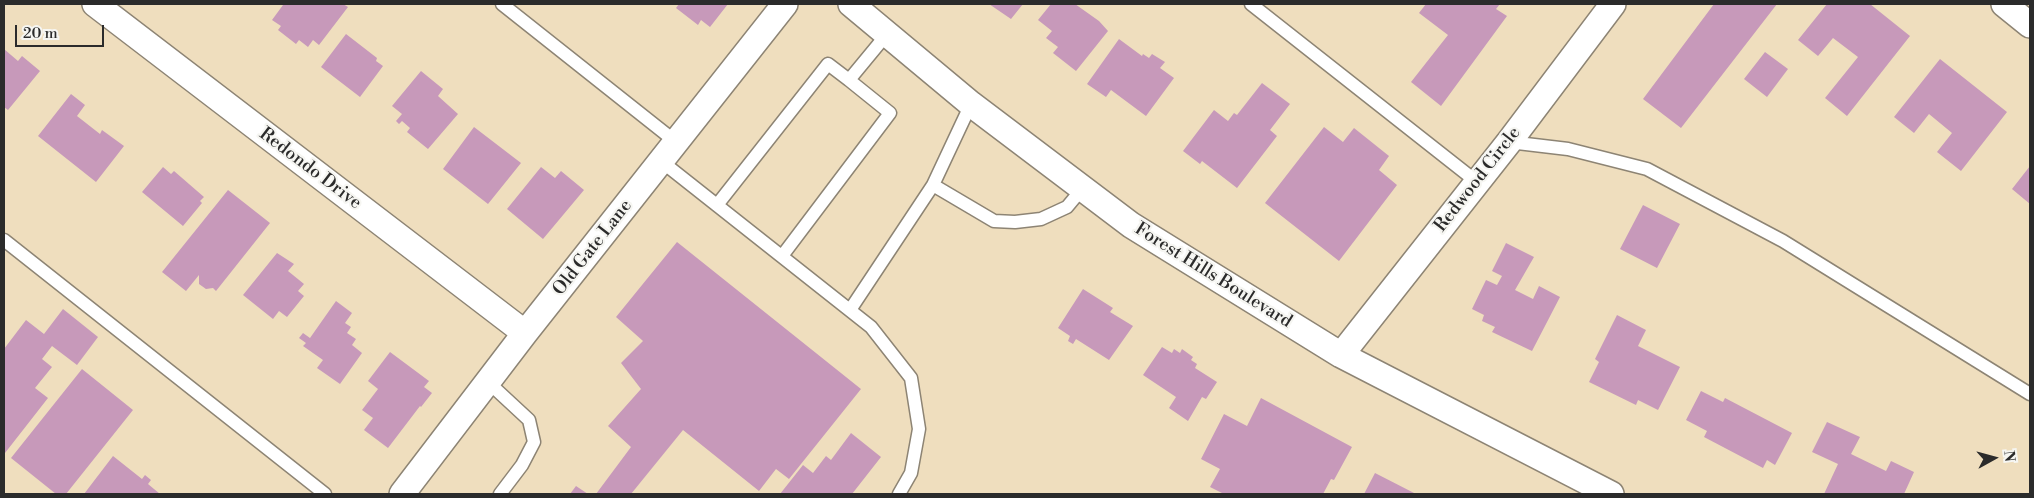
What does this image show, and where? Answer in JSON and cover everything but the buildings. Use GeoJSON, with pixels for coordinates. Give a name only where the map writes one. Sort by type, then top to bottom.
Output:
{"type":"FeatureCollection","features":[{"type":"Feature","properties":{"kind":"street","name":"Redondo Drive"},"geometry":{"type":"LineString","coordinates":[[95,4],[525,333]]}},
{"type":"Feature","properties":{"kind":"street","name":"Old Gate Lane"},"geometry":{"type":"LineString","coordinates":[[402,494],[525,333],[785,4]]}},
{"type":"Feature","properties":{"kind":"street","name":"Forest Hills Boulevard"},"geometry":{"type":"LineString","coordinates":[[851,4],[971,104],[1131,225],[1341,355],[1610,494]]}},
{"type":"Feature","properties":{"kind":"street","name":"Redwood Circle"},"geometry":{"type":"LineString","coordinates":[[1341,355],[1509,142],[1613,4]]}},
{"type":"Feature","properties":{"kind":"street"},"geometry":{"type":"LineString","coordinates":[[2004,4],[2030,25]]}},
{"type":"Feature","properties":{"kind":"lane"},"geometry":{"type":"LineString","coordinates":[[502,4],[676,142]]}},
{"type":"Feature","properties":{"kind":"lane"},"geometry":{"type":"LineString","coordinates":[[1251,4],[1477,182]]}},
{"type":"Feature","properties":{"kind":"lane"},"geometry":{"type":"LineString","coordinates":[[849,80],[887,34]]}},
{"type":"Feature","properties":{"kind":"lane"},"geometry":{"type":"LineString","coordinates":[[717,205],[828,64],[849,80],[890,113],[782,256]]}},
{"type":"Feature","properties":{"kind":"lane"},"geometry":{"type":"LineString","coordinates":[[850,310],[933,185],[971,104]]}},
{"type":"Feature","properties":{"kind":"lane"},"geometry":{"type":"LineString","coordinates":[[1509,142],[1568,149],[1647,169],[1783,241],[2030,394]]}},
{"type":"Feature","properties":{"kind":"lane"},"geometry":{"type":"LineString","coordinates":[[662,161],[871,327],[911,378],[920,429],[911,473],[899,494]]}},
{"type":"Feature","properties":{"kind":"lane"},"geometry":{"type":"LineString","coordinates":[[933,185],[994,221],[1015,222],[1041,219],[1067,207],[1082,189]]}},
{"type":"Feature","properties":{"kind":"lane"},"geometry":{"type":"LineString","coordinates":[[4,240],[325,494]]}},
{"type":"Feature","properties":{"kind":"lane"},"geometry":{"type":"LineString","coordinates":[[488,382],[530,420],[534,442],[522,465],[500,494]]}}]}
